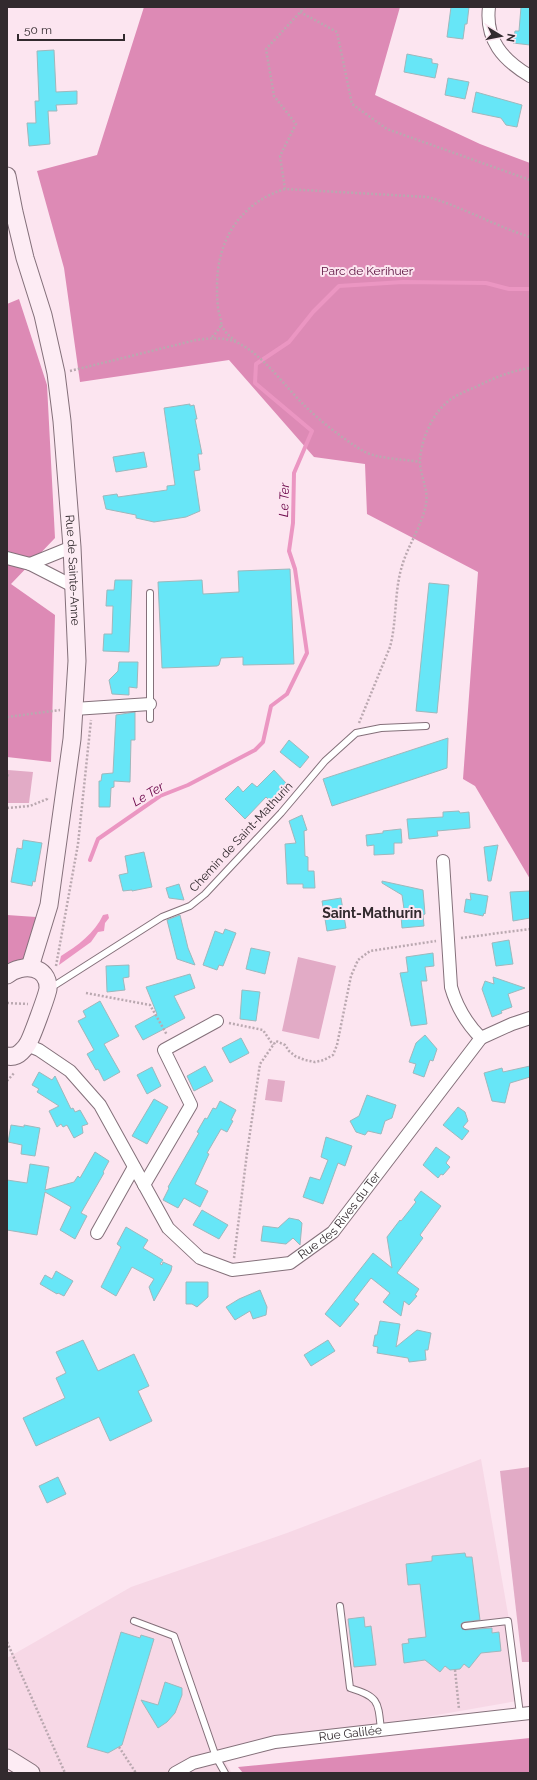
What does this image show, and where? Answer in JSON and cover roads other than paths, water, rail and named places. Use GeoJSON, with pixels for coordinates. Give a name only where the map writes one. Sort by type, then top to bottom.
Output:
{"type":"FeatureCollection","features":[{"type":"Feature","properties":{"kind":"street"},"geometry":{"type":"LineString","coordinates":[[489,7],[488,16],[492,37],[501,55],[514,67],[530,76]]}},
{"type":"Feature","properties":{"kind":"street","name":"Rue de Sainte-Anne"},"geometry":{"type":"LineString","coordinates":[[7,176],[25,258],[43,315],[56,374],[62,421],[72,547],[77,661],[71,708],[69,764],[49,905],[30,967]]}},
{"type":"Feature","properties":{"kind":"street"},"geometry":{"type":"LineString","coordinates":[[30,564],[72,547]]}},
{"type":"Feature","properties":{"kind":"street"},"geometry":{"type":"LineString","coordinates":[[7,558],[30,564],[73,586]]}},
{"type":"Feature","properties":{"kind":"street"},"geometry":{"type":"LineString","coordinates":[[71,708],[150,704]]}},
{"type":"Feature","properties":{"kind":"street"},"geometry":{"type":"LineString","coordinates":[[443,861],[451,988],[456,1006],[473,1030],[481,1038]]}},
{"type":"Feature","properties":{"kind":"street"},"geometry":{"type":"LineString","coordinates":[[7,975],[19,967],[30,967],[37,970],[52,987],[41,1009],[27,1046],[20,1054],[13,1057],[7,1056]]}},
{"type":"Feature","properties":{"kind":"street","name":"Rue des Rives du Ter"},"geometry":{"type":"LineString","coordinates":[[27,1046],[39,1050],[70,1071],[100,1105],[168,1228],[200,1258],[232,1270],[290,1263],[333,1232],[481,1038],[512,1024],[530,1018]]}},
{"type":"Feature","properties":{"kind":"street"},"geometry":{"type":"LineString","coordinates":[[144,1185],[191,1105],[164,1050],[218,1021]]}},
{"type":"Feature","properties":{"kind":"street"},"geometry":{"type":"LineString","coordinates":[[97,1233],[134,1167]]}},
{"type":"Feature","properties":{"kind":"street","name":"Rue Galilée"},"geometry":{"type":"LineString","coordinates":[[175,1773],[193,1763],[275,1742],[525,1714]]}},
{"type":"Feature","properties":{"kind":"street"},"geometry":{"type":"LineString","coordinates":[[7,1758],[32,1773]]}},
{"type":"Feature","properties":{"kind":"lane"},"geometry":{"type":"LineString","coordinates":[[150,593],[150,719]]}},
{"type":"Feature","properties":{"kind":"lane","name":"Chemin de Saint-Mathurin"},"geometry":{"type":"LineString","coordinates":[[52,987],[162,917],[190,906],[205,894],[281,813],[325,761],[356,733],[380,728],[426,726]]}},
{"type":"Feature","properties":{"kind":"lane"},"geometry":{"type":"LineString","coordinates":[[340,1606],[350,1688],[368,1694],[375,1700],[379,1712],[381,1730]]}},
{"type":"Feature","properties":{"kind":"lane"},"geometry":{"type":"LineString","coordinates":[[134,1621],[174,1636],[216,1757],[225,1773]]}},
{"type":"Feature","properties":{"kind":"lane"},"geometry":{"type":"LineString","coordinates":[[465,1626],[508,1621],[525,1714]]}},
{"type":"Feature","properties":{"kind":"waterway","name":"Le Ter"},"geometry":{"type":"LineString","coordinates":[[90,860],[98,839],[160,796],[188,785],[255,750],[263,742],[271,706],[287,694],[307,653],[295,569],[289,551],[293,523],[294,473],[312,431],[255,383],[256,364],[289,342],[313,312],[339,286],[403,282],[486,283],[509,289],[530,289]]}},
{"type":"Feature","properties":{"kind":"district","name":"Saint-Mathurin"},"geometry":{"type":"Point","coordinates":[372,913]}},
{"type":"Feature","properties":{"kind":"park label","name":"Parc de Kerihuer"},"geometry":{"type":"Point","coordinates":[367,271]}}]}
